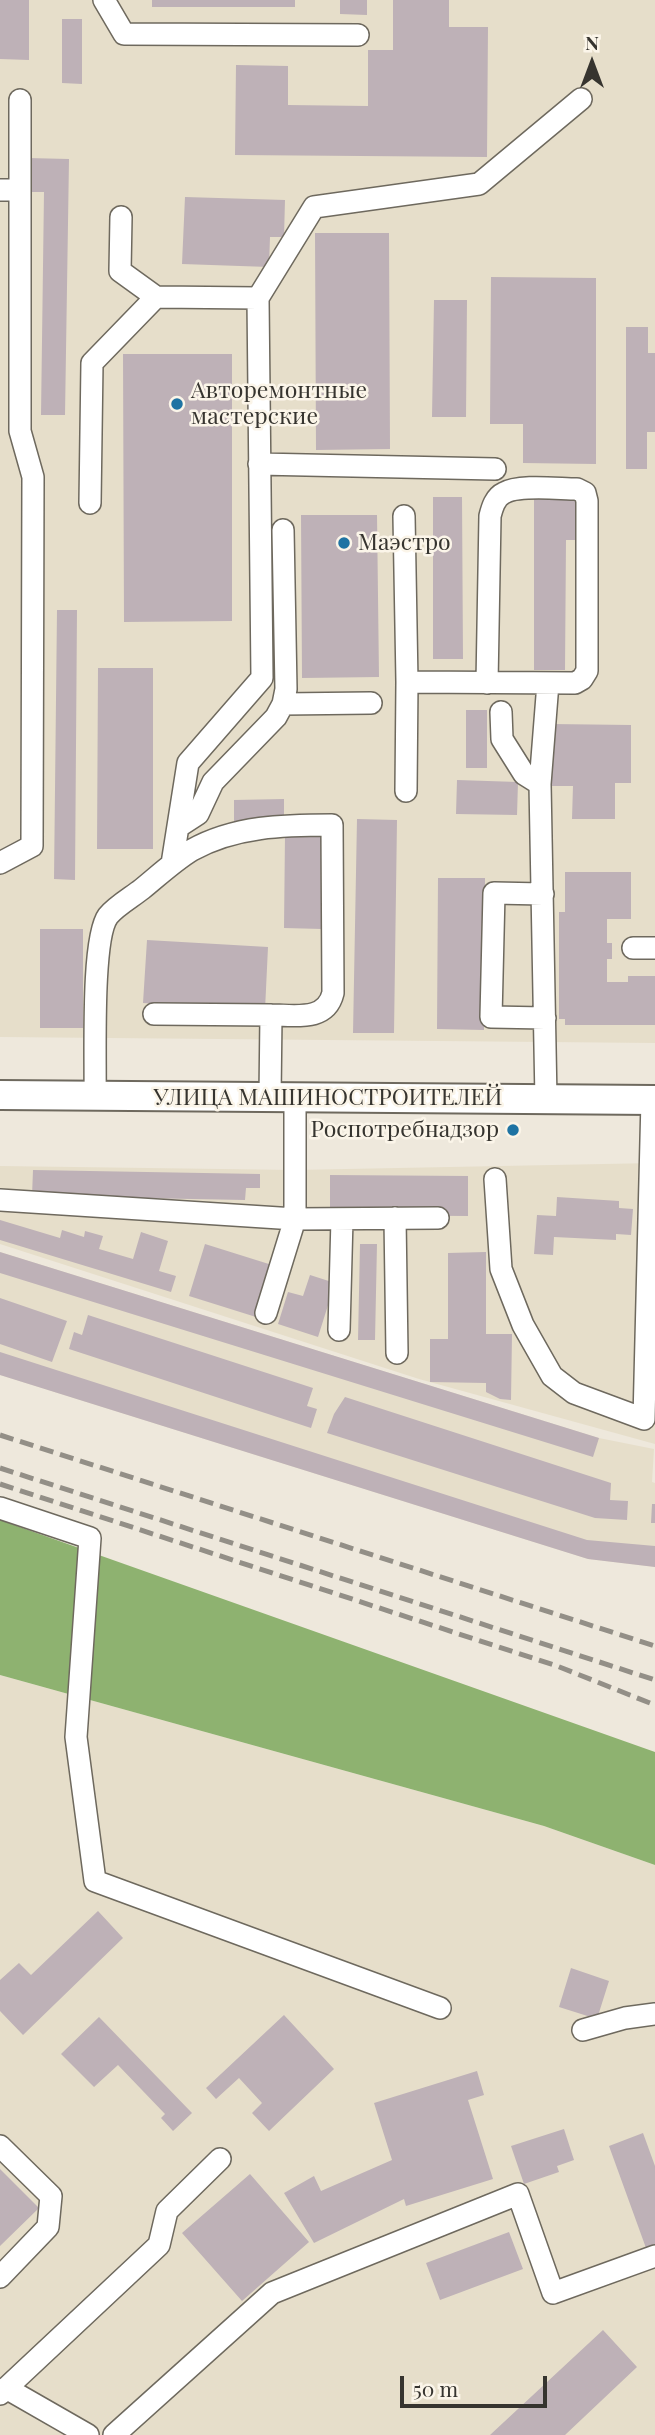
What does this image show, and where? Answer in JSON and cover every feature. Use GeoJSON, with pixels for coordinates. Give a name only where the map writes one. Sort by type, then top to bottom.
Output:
{"type":"FeatureCollection","features":[{"type":"Feature","properties":{"kind":"main road","name":"УЛИЦА МАШИНОСТРОИТЕЛЕЙ"},"geometry":{"type":"LineString","coordinates":[[0,1095],[654,1100]]}},
{"type":"Feature","properties":{"kind":"lane"},"geometry":{"type":"LineString","coordinates":[[104,0],[124,34],[358,35]]}},
{"type":"Feature","properties":{"kind":"lane"},"geometry":{"type":"LineString","coordinates":[[173,864],[188,763],[262,678],[258,298],[313,207],[479,184],[581,99]]}},
{"type":"Feature","properties":{"kind":"lane"},"geometry":{"type":"LineString","coordinates":[[0,863],[32,846],[33,477],[20,430],[10,190],[20,100]]}},
{"type":"Feature","properties":{"kind":"lane"},"geometry":{"type":"LineString","coordinates":[[121,217],[120,271],[156,297],[258,298]]}},
{"type":"Feature","properties":{"kind":"lane"},"geometry":{"type":"LineString","coordinates":[[90,503],[92,363],[156,297]]}},
{"type":"Feature","properties":{"kind":"lane"},"geometry":{"type":"LineString","coordinates":[[259,464],[495,469]]}},
{"type":"Feature","properties":{"kind":"lane"},"geometry":{"type":"LineString","coordinates":[[407,682],[487,683],[575,683],[582,679],[587,671],[587,501],[585,494],[577,489],[513,489],[502,494],[494,503],[490,516],[487,683]]}},
{"type":"Feature","properties":{"kind":"lane"},"geometry":{"type":"LineString","coordinates":[[404,516],[406,791]]}},
{"type":"Feature","properties":{"kind":"lane"},"geometry":{"type":"LineString","coordinates":[[178,827],[198,814],[213,782],[276,717],[283,704],[286,689],[283,530]]}},
{"type":"Feature","properties":{"kind":"lane"},"geometry":{"type":"LineString","coordinates":[[547,1100],[540,784],[548,683]]}},
{"type":"Feature","properties":{"kind":"lane"},"geometry":{"type":"LineString","coordinates":[[283,704],[371,703]]}},
{"type":"Feature","properties":{"kind":"lane"},"geometry":{"type":"LineString","coordinates":[[501,712],[502,740],[524,774],[540,784]]}},
{"type":"Feature","properties":{"kind":"lane"},"geometry":{"type":"LineString","coordinates":[[95,1096],[98,947],[108,916],[192,850],[236,833],[286,825],[332,825],[331,1001],[320,1012],[312,1015],[154,1014]]}},
{"type":"Feature","properties":{"kind":"lane"},"geometry":{"type":"LineString","coordinates":[[543,894],[494,893],[491,1017],[545,1018]]}},
{"type":"Feature","properties":{"kind":"lane"},"geometry":{"type":"LineString","coordinates":[[633,948],[655,948]]}},
{"type":"Feature","properties":{"kind":"lane"},"geometry":{"type":"LineString","coordinates":[[266,1313],[295,1219],[283,1097],[271,1015]]}},
{"type":"Feature","properties":{"kind":"lane"},"geometry":{"type":"LineString","coordinates":[[495,1179],[501,1269],[523,1325],[552,1376],[574,1393],[649,1421],[654,1100]]}},
{"type":"Feature","properties":{"kind":"lane"},"geometry":{"type":"LineString","coordinates":[[0,1200],[295,1219],[438,1219]]}},
{"type":"Feature","properties":{"kind":"lane"},"geometry":{"type":"LineString","coordinates":[[339,1330],[342,1219]]}},
{"type":"Feature","properties":{"kind":"lane"},"geometry":{"type":"LineString","coordinates":[[395,1219],[397,1353]]}},
{"type":"Feature","properties":{"kind":"lane"},"geometry":{"type":"LineString","coordinates":[[0,1508],[90,1538],[76,1737],[95,1881],[440,2008]]}},
{"type":"Feature","properties":{"kind":"lane"},"geometry":{"type":"LineString","coordinates":[[583,2030],[625,2018],[655,2014]]}},
{"type":"Feature","properties":{"kind":"lane"},"geometry":{"type":"LineString","coordinates":[[0,2146],[51,2196],[48,2227],[0,2277]]}},
{"type":"Feature","properties":{"kind":"lane"},"geometry":{"type":"LineString","coordinates":[[88,2435],[3,2391],[159,2245],[167,2211],[220,2159]]}},
{"type":"Feature","properties":{"kind":"lane"},"geometry":{"type":"LineString","coordinates":[[114,2435],[272,2293],[518,2194],[553,2293],[655,2256]]}},
{"type":"Feature","properties":{"kind":"shaded area"},"geometry":{"type":"Polygon","coordinates":[[[0,0],[655,0],[655,1043],[0,1037],[0,0]]]}},
{"type":"Feature","properties":{"kind":"shaded area"},"geometry":{"type":"Polygon","coordinates":[[[655,1163],[655,1444],[419,1379],[0,1244],[0,1166],[295,1170],[655,1163]]]}},
{"type":"Feature","properties":{"kind":"shaded area"},"geometry":{"type":"Polygon","coordinates":[[[0,1252],[599,1438],[654,1449],[652,1482],[655,1483],[655,1567],[588,1559],[0,1375],[0,1252]]]}},
{"type":"Feature","properties":{"kind":"shaded area"},"geometry":{"type":"Polygon","coordinates":[[[0,1675],[544,1826],[655,1865],[655,2435],[0,2435],[0,1675]]]}},
{"type":"Feature","properties":{"kind":"green space"},"geometry":{"type":"Polygon","coordinates":[[[0,1520],[655,1752],[655,1865],[544,1826],[0,1675],[0,1520]]]}},
{"type":"Feature","properties":{"kind":"building"},"geometry":{"type":"Polygon","coordinates":[[[0,0],[29,0],[29,60],[0,59],[0,0]]]}},
{"type":"Feature","properties":{"kind":"building"},"geometry":{"type":"Polygon","coordinates":[[[152,0],[295,0],[295,7],[152,7],[152,0]]]}},
{"type":"Feature","properties":{"kind":"building"},"geometry":{"type":"Polygon","coordinates":[[[340,0],[367,0],[367,15],[340,14],[340,0]]]}},
{"type":"Feature","properties":{"kind":"building"},"geometry":{"type":"Polygon","coordinates":[[[393,0],[449,0],[449,27],[488,27],[487,157],[235,155],[236,65],[288,66],[288,105],[368,106],[368,50],[393,50],[393,0]]]}},
{"type":"Feature","properties":{"kind":"building"},"geometry":{"type":"Polygon","coordinates":[[[62,19],[82,19],[82,84],[62,83],[62,19]]]}},
{"type":"Feature","properties":{"kind":"building"},"geometry":{"type":"Polygon","coordinates":[[[27,158],[69,159],[65,415],[41,415],[44,192],[27,192],[27,158]]]}},
{"type":"Feature","properties":{"kind":"building"},"geometry":{"type":"Polygon","coordinates":[[[185,197],[285,200],[284,237],[270,237],[269,267],[182,264],[185,197]]]}},
{"type":"Feature","properties":{"kind":"building"},"geometry":{"type":"Polygon","coordinates":[[[315,233],[389,233],[390,449],[316,450],[315,233]]]}},
{"type":"Feature","properties":{"kind":"building"},"geometry":{"type":"Polygon","coordinates":[[[491,277],[596,278],[596,464],[523,463],[523,424],[490,424],[491,277]]]}},
{"type":"Feature","properties":{"kind":"building"},"geometry":{"type":"Polygon","coordinates":[[[434,300],[467,300],[466,417],[432,417],[434,300]]]}},
{"type":"Feature","properties":{"kind":"building"},"geometry":{"type":"Polygon","coordinates":[[[626,327],[648,327],[648,353],[655,353],[655,432],[647,432],[647,469],[626,469],[626,327]]]}},
{"type":"Feature","properties":{"kind":"building"},"geometry":{"type":"Polygon","coordinates":[[[123,354],[232,354],[232,621],[124,622],[123,354]]]}},
{"type":"Feature","properties":{"kind":"building"},"geometry":{"type":"Polygon","coordinates":[[[433,497],[462,497],[463,659],[433,659],[433,497]]]}},
{"type":"Feature","properties":{"kind":"building"},"geometry":{"type":"Polygon","coordinates":[[[534,499],[577,499],[577,540],[566,540],[565,670],[534,670],[534,499]]]}},
{"type":"Feature","properties":{"kind":"building"},"geometry":{"type":"Polygon","coordinates":[[[301,515],[377,515],[379,677],[302,678],[301,515]]]}},
{"type":"Feature","properties":{"kind":"building"},"geometry":{"type":"Polygon","coordinates":[[[57,610],[77,610],[75,880],[54,879],[57,610]]]}},
{"type":"Feature","properties":{"kind":"building"},"geometry":{"type":"Polygon","coordinates":[[[98,668],[153,668],[153,849],[97,849],[98,668]]]}},
{"type":"Feature","properties":{"kind":"building"},"geometry":{"type":"Polygon","coordinates":[[[466,710],[487,710],[487,768],[466,768],[466,710]]]}},
{"type":"Feature","properties":{"kind":"building"},"geometry":{"type":"Polygon","coordinates":[[[551,724],[631,725],[631,783],[615,783],[615,819],[572,819],[573,786],[550,786],[551,724]]]}},
{"type":"Feature","properties":{"kind":"building"},"geometry":{"type":"Polygon","coordinates":[[[457,780],[518,782],[517,815],[456,814],[457,780]]]}},
{"type":"Feature","properties":{"kind":"building"},"geometry":{"type":"Polygon","coordinates":[[[284,799],[284,822],[234,822],[234,800],[284,799]]]}},
{"type":"Feature","properties":{"kind":"building"},"geometry":{"type":"Polygon","coordinates":[[[357,819],[397,820],[394,1033],[353,1033],[357,819]]]}},
{"type":"Feature","properties":{"kind":"building"},"geometry":{"type":"Polygon","coordinates":[[[285,835],[324,836],[322,929],[284,928],[285,835]]]}},
{"type":"Feature","properties":{"kind":"building"},"geometry":{"type":"Polygon","coordinates":[[[565,872],[631,872],[631,919],[607,919],[607,943],[612,943],[612,959],[607,959],[607,982],[628,982],[628,976],[655,976],[655,1025],[565,1025],[565,1019],[559,1019],[559,912],[565,912],[565,872]]]}},
{"type":"Feature","properties":{"kind":"building"},"geometry":{"type":"Polygon","coordinates":[[[438,878],[485,878],[484,1030],[437,1029],[438,878]]]}},
{"type":"Feature","properties":{"kind":"building"},"geometry":{"type":"Polygon","coordinates":[[[40,929],[83,929],[83,1028],[40,1028],[40,929]]]}},
{"type":"Feature","properties":{"kind":"building"},"geometry":{"type":"Polygon","coordinates":[[[147,940],[268,947],[265,1010],[143,1003],[147,940]]]}},
{"type":"Feature","properties":{"kind":"building"},"geometry":{"type":"Polygon","coordinates":[[[33,1170],[260,1174],[260,1188],[246,1188],[245,1200],[32,1196],[33,1170]]]}},
{"type":"Feature","properties":{"kind":"building"},"geometry":{"type":"Polygon","coordinates":[[[330,1175],[468,1176],[468,1216],[330,1215],[330,1175]]]}},
{"type":"Feature","properties":{"kind":"building"},"geometry":{"type":"Polygon","coordinates":[[[557,1197],[619,1201],[619,1208],[633,1209],[631,1235],[616,1234],[616,1240],[554,1237],[553,1255],[534,1254],[537,1215],[556,1216],[557,1197]]]}},
{"type":"Feature","properties":{"kind":"building"},"geometry":{"type":"Polygon","coordinates":[[[0,1220],[60,1238],[62,1230],[84,1237],[85,1231],[103,1236],[99,1249],[133,1259],[141,1232],[168,1241],[159,1271],[176,1276],[171,1292],[0,1240],[0,1220]]]}},
{"type":"Feature","properties":{"kind":"building"},"geometry":{"type":"Polygon","coordinates":[[[205,1244],[272,1265],[256,1317],[189,1296],[205,1244]]]}},
{"type":"Feature","properties":{"kind":"building"},"geometry":{"type":"Polygon","coordinates":[[[360,1244],[377,1244],[375,1340],[358,1340],[360,1244]]]}},
{"type":"Feature","properties":{"kind":"building"},"geometry":{"type":"Polygon","coordinates":[[[0,1252],[599,1438],[593,1457],[0,1273],[0,1252]]]}},
{"type":"Feature","properties":{"kind":"building"},"geometry":{"type":"Polygon","coordinates":[[[486,1252],[486,1334],[512,1334],[511,1400],[500,1399],[486,1392],[486,1383],[430,1382],[430,1339],[448,1339],[448,1253],[486,1252]]]}},
{"type":"Feature","properties":{"kind":"building"},"geometry":{"type":"Polygon","coordinates":[[[310,1275],[335,1283],[318,1337],[278,1324],[288,1292],[303,1296],[310,1275]]]}},
{"type":"Feature","properties":{"kind":"building"},"geometry":{"type":"Polygon","coordinates":[[[0,1298],[67,1321],[52,1362],[0,1344],[0,1298]]]}},
{"type":"Feature","properties":{"kind":"building"},"geometry":{"type":"Polygon","coordinates":[[[88,1315],[313,1388],[307,1406],[317,1409],[311,1428],[69,1349],[74,1332],[82,1335],[88,1315]]]}},
{"type":"Feature","properties":{"kind":"building"},"geometry":{"type":"Polygon","coordinates":[[[0,1352],[587,1540],[655,1546],[655,1567],[588,1559],[0,1375],[0,1352]]]}},
{"type":"Feature","properties":{"kind":"building"},"geometry":{"type":"Polygon","coordinates":[[[345,1397],[611,1483],[610,1500],[628,1501],[627,1520],[595,1518],[327,1433],[334,1414],[345,1397]]]}},
{"type":"Feature","properties":{"kind":"building"},"geometry":{"type":"Polygon","coordinates":[[[652,1504],[655,1504],[655,1523],[651,1523],[652,1504]]]}},
{"type":"Feature","properties":{"kind":"building"},"geometry":{"type":"Polygon","coordinates":[[[98,1911],[123,1938],[23,2035],[0,2011],[0,1980],[19,1963],[31,1975],[98,1911]]]}},
{"type":"Feature","properties":{"kind":"building"},"geometry":{"type":"Polygon","coordinates":[[[571,1968],[609,1981],[597,2019],[559,2007],[571,1968]]]}},
{"type":"Feature","properties":{"kind":"building"},"geometry":{"type":"Polygon","coordinates":[[[284,2015],[334,2069],[269,2131],[252,2113],[262,2103],[239,2078],[216,2099],[206,2088],[284,2015]]]}},
{"type":"Feature","properties":{"kind":"building"},"geometry":{"type":"Polygon","coordinates":[[[99,2017],[192,2113],[173,2131],[161,2118],[165,2114],[118,2065],[94,2087],[61,2054],[99,2017]]]}},
{"type":"Feature","properties":{"kind":"building"},"geometry":{"type":"Polygon","coordinates":[[[477,2071],[484,2095],[468,2100],[493,2179],[406,2206],[404,2199],[314,2243],[284,2193],[314,2176],[321,2191],[392,2160],[374,2103],[477,2071]]]}},
{"type":"Feature","properties":{"kind":"building"},"geometry":{"type":"Polygon","coordinates":[[[564,2129],[574,2160],[557,2166],[559,2172],[524,2184],[511,2146],[564,2129]]]}},
{"type":"Feature","properties":{"kind":"building"},"geometry":{"type":"Polygon","coordinates":[[[643,2133],[655,2166],[655,2245],[646,2248],[609,2146],[643,2133]]]}},
{"type":"Feature","properties":{"kind":"building"},"geometry":{"type":"Polygon","coordinates":[[[0,2169],[39,2208],[0,2246],[0,2169]]]}},
{"type":"Feature","properties":{"kind":"building"},"geometry":{"type":"Polygon","coordinates":[[[250,2174],[309,2242],[242,2301],[182,2233],[250,2174]]]}},
{"type":"Feature","properties":{"kind":"building"},"geometry":{"type":"Polygon","coordinates":[[[509,2232],[523,2269],[440,2300],[426,2263],[509,2232]]]}},
{"type":"Feature","properties":{"kind":"building"},"geometry":{"type":"Polygon","coordinates":[[[603,2330],[637,2367],[565,2435],[490,2435],[603,2330]]]}},
{"type":"Feature","properties":{"kind":"railway"},"geometry":{"type":"LineString","coordinates":[[0,1435],[655,1646]]}},
{"type":"Feature","properties":{"kind":"railway"},"geometry":{"type":"LineString","coordinates":[[0,1468],[655,1680]]}},
{"type":"Feature","properties":{"kind":"railway"},"geometry":{"type":"LineString","coordinates":[[0,1484],[557,1666],[655,1705]]}},
{"type":"Feature","properties":{"kind":"place","name":"Авторемонтные мастерские"},"geometry":{"type":"Point","coordinates":[177,404]}},
{"type":"Feature","properties":{"kind":"place","name":"Маэстро"},"geometry":{"type":"Point","coordinates":[344,543]}},
{"type":"Feature","properties":{"kind":"place","name":"Роспотребнадзор"},"geometry":{"type":"Point","coordinates":[513,1130]}}]}
